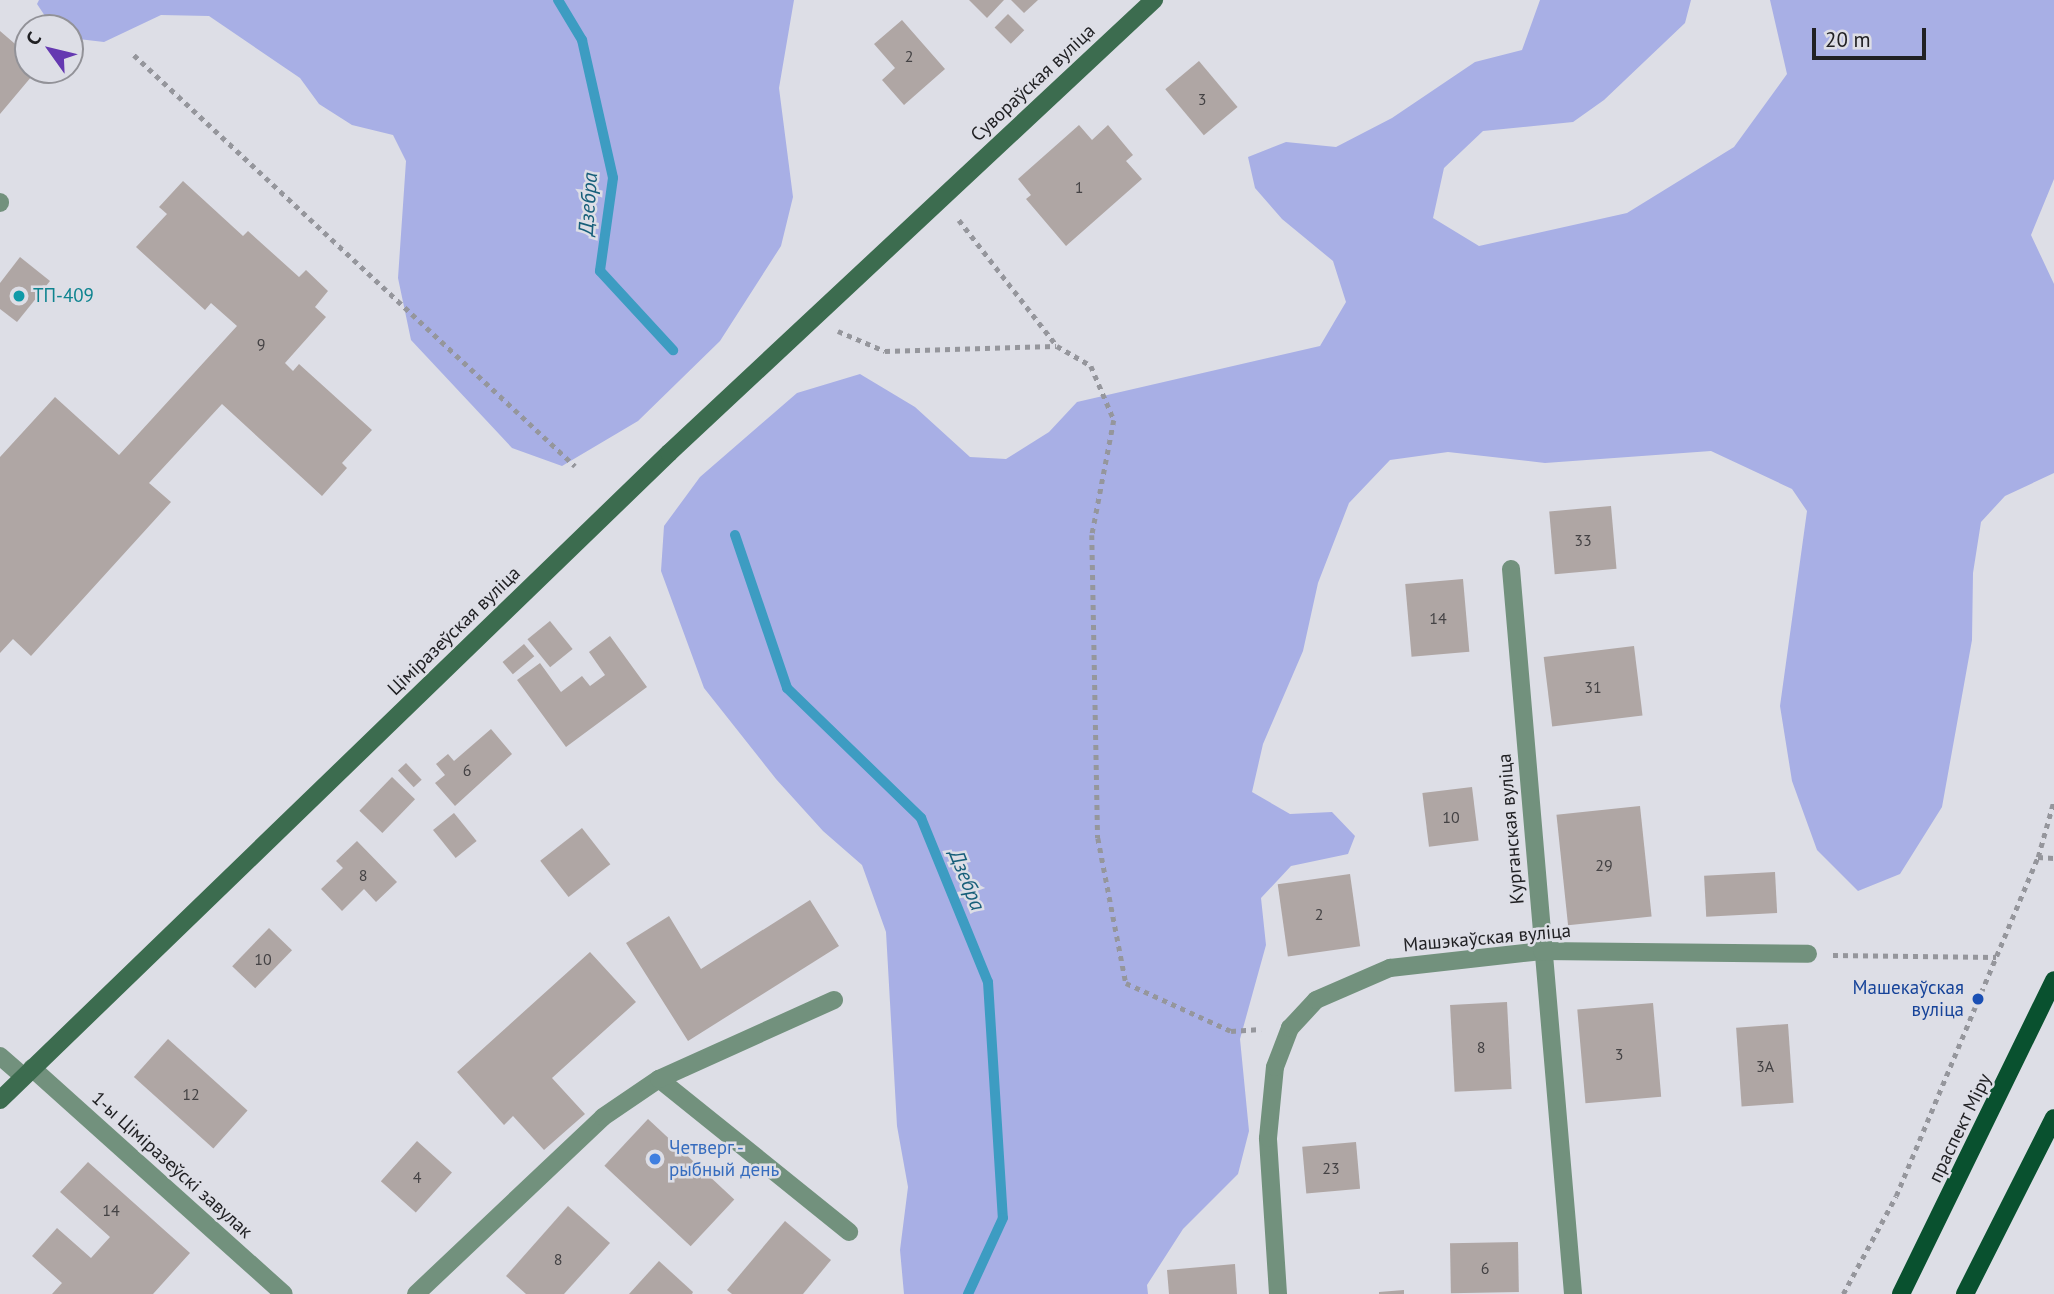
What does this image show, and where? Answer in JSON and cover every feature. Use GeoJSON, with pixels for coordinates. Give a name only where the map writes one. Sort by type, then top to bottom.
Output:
{"type":"FeatureCollection","features":[{"type":"Feature","properties":{"kind":"main road","name":"Сувораўская вуліца"},"geometry":{"type":"LineString","coordinates":[[941,197],[1154,0]]}},
{"type":"Feature","properties":{"kind":"main road","name":"Ціміразеўская вуліца"},"geometry":{"type":"LineString","coordinates":[[0,1100],[941,197]]}},
{"type":"Feature","properties":{"kind":"main road","name":"праспект Міру"},"geometry":{"type":"LineString","coordinates":[[1901,1294],[2054,980]]}},
{"type":"Feature","properties":{"kind":"main road"},"geometry":{"type":"LineString","coordinates":[[1965,1294],[2054,1118]]}},
{"type":"Feature","properties":{"kind":"street","name":"Курганская вуліца"},"geometry":{"type":"LineString","coordinates":[[1511,569],[1573,1294]]}},
{"type":"Feature","properties":{"kind":"street","name":"Машэкаўская вуліца"},"geometry":{"type":"LineString","coordinates":[[1278,1294],[1268,1138],[1275,1067],[1290,1028],[1316,1000],[1390,968],[1542,951],[1808,954]]}},
{"type":"Feature","properties":{"kind":"street"},"geometry":{"type":"LineString","coordinates":[[416,1294],[603,1117],[659,1079],[834,1000]]}},
{"type":"Feature","properties":{"kind":"street","name":"1-ы Ціміразеўскі завулак"},"geometry":{"type":"LineString","coordinates":[[0,1056],[27,1072],[284,1294]]}},
{"type":"Feature","properties":{"kind":"street"},"geometry":{"type":"LineString","coordinates":[[659,1079],[849,1232]]}},
{"type":"Feature","properties":{"kind":"path"},"geometry":{"type":"LineString","coordinates":[[134,55],[575,466]]}},
{"type":"Feature","properties":{"kind":"path"},"geometry":{"type":"LineString","coordinates":[[941,197],[1057,346],[1091,366],[1114,420],[1092,535],[1092,562],[1098,838],[1126,983],[1231,1031],[1290,1028]]}},
{"type":"Feature","properties":{"kind":"path"},"geometry":{"type":"LineString","coordinates":[[810,320],[885,351],[1057,346]]}},
{"type":"Feature","properties":{"kind":"path"},"geometry":{"type":"LineString","coordinates":[[1843,1294],[1896,1196],[2038,857],[2054,800]]}},
{"type":"Feature","properties":{"kind":"path"},"geometry":{"type":"LineString","coordinates":[[2038,857],[2054,859]]}},
{"type":"Feature","properties":{"kind":"path"},"geometry":{"type":"LineString","coordinates":[[1808,954],[1996,957]]}},
{"type":"Feature","properties":{"kind":"shaded area"},"geometry":{"type":"Polygon","coordinates":[[[39,0],[794,0],[779,88],[793,197],[781,246],[720,341],[638,421],[562,466],[512,448],[411,340],[398,278],[406,161],[393,135],[352,125],[319,104],[300,78],[209,16],[161,15],[104,42],[84,40],[84,14],[44,14],[37,4],[39,0]]]}},
{"type":"Feature","properties":{"kind":"shaded area"},"geometry":{"type":"Polygon","coordinates":[[[1540,0],[1691,0],[1685,23],[1604,100],[1573,122],[1483,131],[1444,168],[1433,218],[1479,246],[1627,213],[1734,147],[1787,74],[1770,0],[2054,0],[2054,179],[2031,235],[2054,284],[2054,473],[2005,496],[1981,522],[1973,573],[1972,640],[1942,807],[1900,874],[1858,891],[1817,850],[1792,781],[1780,706],[1807,511],[1792,489],[1711,451],[1545,463],[1448,452],[1390,460],[1349,503],[1318,583],[1303,651],[1263,744],[1252,792],[1290,814],[1332,812],[1355,836],[1348,854],[1291,866],[1261,898],[1266,945],[1240,1039],[1249,1131],[1238,1174],[1183,1229],[1147,1285],[1148,1294],[904,1294],[900,1250],[908,1187],[897,1126],[886,932],[862,865],[823,831],[776,779],[704,688],[661,571],[664,526],[700,477],[797,393],[860,374],[915,407],[970,457],[1006,459],[1049,432],[1077,402],[1320,346],[1346,302],[1333,261],[1282,219],[1255,188],[1248,157],[1286,142],[1336,147],[1392,118],[1475,62],[1522,50],[1540,0]]]}},
{"type":"Feature","properties":{"kind":"building"},"geometry":{"type":"Polygon","coordinates":[[[969,0],[1004,0],[987,18],[969,0]]]}},
{"type":"Feature","properties":{"kind":"building"},"geometry":{"type":"Polygon","coordinates":[[[1011,0],[1038,0],[1024,13],[1011,0]]]}},
{"type":"Feature","properties":{"kind":"building"},"geometry":{"type":"Polygon","coordinates":[[[1008,14],[1024,30],[1011,44],[995,27],[1008,14]]]}},
{"type":"Feature","properties":{"kind":"building"},"geometry":{"type":"Polygon","coordinates":[[[902,20],[945,69],[904,105],[882,80],[895,68],[874,44],[902,20]]]}},
{"type":"Feature","properties":{"kind":"building"},"geometry":{"type":"Polygon","coordinates":[[[0,31],[14,43],[14,84],[25,84],[0,114],[0,31]]]}},
{"type":"Feature","properties":{"kind":"building"},"geometry":{"type":"Polygon","coordinates":[[[1199,61],[1238,107],[1204,135],[1165,89],[1199,61]]]}},
{"type":"Feature","properties":{"kind":"building"},"geometry":{"type":"Polygon","coordinates":[[[1079,125],[1092,140],[1108,125],[1133,155],[1126,161],[1142,179],[1066,246],[1026,199],[1031,195],[1018,179],[1079,125]]]}},
{"type":"Feature","properties":{"kind":"building"},"geometry":{"type":"Polygon","coordinates":[[[183,181],[243,236],[248,231],[299,277],[306,270],[328,291],[315,307],[326,317],[285,363],[293,371],[299,364],[372,430],[342,463],[347,468],[322,496],[222,404],[149,483],[171,502],[31,656],[13,639],[0,653],[0,457],[55,397],[119,455],[237,326],[211,303],[205,310],[136,247],[167,214],[159,207],[183,181]]]}},
{"type":"Feature","properties":{"kind":"building","name":"ТП-409"},"geometry":{"type":"Polygon","coordinates":[[[20,257],[50,281],[17,322],[0,309],[0,283],[20,257]]]}},
{"type":"Feature","properties":{"kind":"building"},"geometry":{"type":"Polygon","coordinates":[[[1611,506],[1616,569],[1555,574],[1549,511],[1611,506]]]}},
{"type":"Feature","properties":{"kind":"building"},"geometry":{"type":"Polygon","coordinates":[[[1463,579],[1469,652],[1412,657],[1405,584],[1463,579]]]}},
{"type":"Feature","properties":{"kind":"building"},"geometry":{"type":"Polygon","coordinates":[[[550,621],[573,649],[550,667],[527,639],[550,621]]]}},
{"type":"Feature","properties":{"kind":"building"},"geometry":{"type":"Polygon","coordinates":[[[610,636],[647,687],[566,747],[517,680],[540,663],[561,692],[582,676],[590,686],[605,675],[589,652],[610,636]]]}},
{"type":"Feature","properties":{"kind":"building"},"geometry":{"type":"Polygon","coordinates":[[[524,644],[534,656],[513,674],[503,662],[524,644]]]}},
{"type":"Feature","properties":{"kind":"building"},"geometry":{"type":"Polygon","coordinates":[[[1634,646],[1643,715],[1552,727],[1544,657],[1634,646]]]}},
{"type":"Feature","properties":{"kind":"building"},"geometry":{"type":"Polygon","coordinates":[[[491,729],[512,754],[455,806],[435,783],[445,775],[436,764],[448,754],[454,761],[491,729]]]}},
{"type":"Feature","properties":{"kind":"building"},"geometry":{"type":"Polygon","coordinates":[[[406,763],[422,780],[414,787],[398,771],[406,763]]]}},
{"type":"Feature","properties":{"kind":"building"},"geometry":{"type":"Polygon","coordinates":[[[392,777],[415,799],[382,833],[359,811],[392,777]]]}},
{"type":"Feature","properties":{"kind":"building"},"geometry":{"type":"Polygon","coordinates":[[[1472,787],[1479,841],[1429,847],[1422,793],[1472,787]]]}},
{"type":"Feature","properties":{"kind":"building"},"geometry":{"type":"Polygon","coordinates":[[[1640,806],[1652,916],[1568,925],[1556,815],[1640,806]]]}},
{"type":"Feature","properties":{"kind":"building"},"geometry":{"type":"Polygon","coordinates":[[[454,813],[477,841],[456,858],[433,830],[454,813]]]}},
{"type":"Feature","properties":{"kind":"building"},"geometry":{"type":"Polygon","coordinates":[[[582,828],[610,864],[569,897],[540,861],[582,828]]]}},
{"type":"Feature","properties":{"kind":"building"},"geometry":{"type":"Polygon","coordinates":[[[357,841],[397,882],[376,902],[364,889],[342,911],[321,889],[343,868],[336,861],[357,841]]]}},
{"type":"Feature","properties":{"kind":"building"},"geometry":{"type":"Polygon","coordinates":[[[1775,872],[1777,913],[1706,917],[1704,876],[1775,872]]]}},
{"type":"Feature","properties":{"kind":"building"},"geometry":{"type":"Polygon","coordinates":[[[1350,874],[1360,946],[1288,956],[1278,884],[1350,874]]]}},
{"type":"Feature","properties":{"kind":"building"},"geometry":{"type":"Polygon","coordinates":[[[810,900],[839,946],[688,1041],[626,943],[669,916],[701,969],[810,900]]]}},
{"type":"Feature","properties":{"kind":"building"},"geometry":{"type":"Polygon","coordinates":[[[269,928],[292,950],[255,988],[232,966],[269,928]]]}},
{"type":"Feature","properties":{"kind":"building"},"geometry":{"type":"Polygon","coordinates":[[[590,952],[636,1002],[552,1078],[585,1114],[544,1150],[513,1116],[504,1125],[457,1072],[590,952]]]}},
{"type":"Feature","properties":{"kind":"building"},"geometry":{"type":"Polygon","coordinates":[[[1507,1002],[1512,1089],[1455,1092],[1450,1005],[1507,1002]]]}},
{"type":"Feature","properties":{"kind":"building"},"geometry":{"type":"Polygon","coordinates":[[[1653,1003],[1661,1097],[1585,1103],[1577,1010],[1653,1003]]]}},
{"type":"Feature","properties":{"kind":"building"},"geometry":{"type":"Polygon","coordinates":[[[1788,1024],[1794,1103],[1742,1106],[1736,1028],[1788,1024]]]}},
{"type":"Feature","properties":{"kind":"building"},"geometry":{"type":"Polygon","coordinates":[[[168,1039],[248,1111],[213,1148],[134,1077],[168,1039]]]}},
{"type":"Feature","properties":{"kind":"building"},"geometry":{"type":"Polygon","coordinates":[[[648,1119],[734,1199],[691,1246],[604,1166],[648,1119]]]}},
{"type":"Feature","properties":{"kind":"building"},"geometry":{"type":"Polygon","coordinates":[[[417,1141],[452,1172],[416,1213],[381,1181],[417,1141]]]}},
{"type":"Feature","properties":{"kind":"building"},"geometry":{"type":"Polygon","coordinates":[[[1356,1142],[1360,1189],[1306,1194],[1302,1147],[1356,1142]]]}},
{"type":"Feature","properties":{"kind":"building"},"geometry":{"type":"Polygon","coordinates":[[[88,1162],[190,1253],[153,1294],[52,1294],[62,1283],[32,1256],[57,1228],[91,1258],[110,1237],[60,1192],[88,1162]]]}},
{"type":"Feature","properties":{"kind":"building"},"geometry":{"type":"Polygon","coordinates":[[[568,1206],[610,1243],[564,1294],[526,1294],[506,1276],[568,1206]]]}},
{"type":"Feature","properties":{"kind":"building"},"geometry":{"type":"Polygon","coordinates":[[[785,1221],[831,1260],[803,1294],[732,1294],[727,1290],[785,1221]]]}},
{"type":"Feature","properties":{"kind":"building"},"geometry":{"type":"Polygon","coordinates":[[[1518,1242],[1519,1292],[1451,1293],[1450,1243],[1518,1242]]]}},
{"type":"Feature","properties":{"kind":"building"},"geometry":{"type":"Polygon","coordinates":[[[659,1261],[693,1292],[692,1294],[629,1294],[659,1261]]]}},
{"type":"Feature","properties":{"kind":"building"},"geometry":{"type":"Polygon","coordinates":[[[1235,1264],[1237,1294],[1169,1294],[1167,1270],[1235,1264]]]}},
{"type":"Feature","properties":{"kind":"building"},"geometry":{"type":"Polygon","coordinates":[[[1404,1290],[1404,1294],[1379,1294],[1379,1292],[1404,1290]]]}},
{"type":"Feature","properties":{"kind":"waterway","name":"Дзебра"},"geometry":{"type":"LineString","coordinates":[[558,0],[582,40],[613,178],[600,271],[673,350]]}},
{"type":"Feature","properties":{"kind":"waterway","name":"Дзебра"},"geometry":{"type":"LineString","coordinates":[[735,535],[787,688],[921,818],[988,982],[1003,1218],[968,1294]]}},
{"type":"Feature","properties":{"kind":"place","name":"ТП-409"},"geometry":{"type":"Point","coordinates":[19,296]}},
{"type":"Feature","properties":{"kind":"place","name":"Машекаўская вуліца"},"geometry":{"type":"Point","coordinates":[1978,999]}},
{"type":"Feature","properties":{"kind":"place","name":"Четверг - рыбный день"},"geometry":{"type":"Point","coordinates":[655,1159]}}]}
